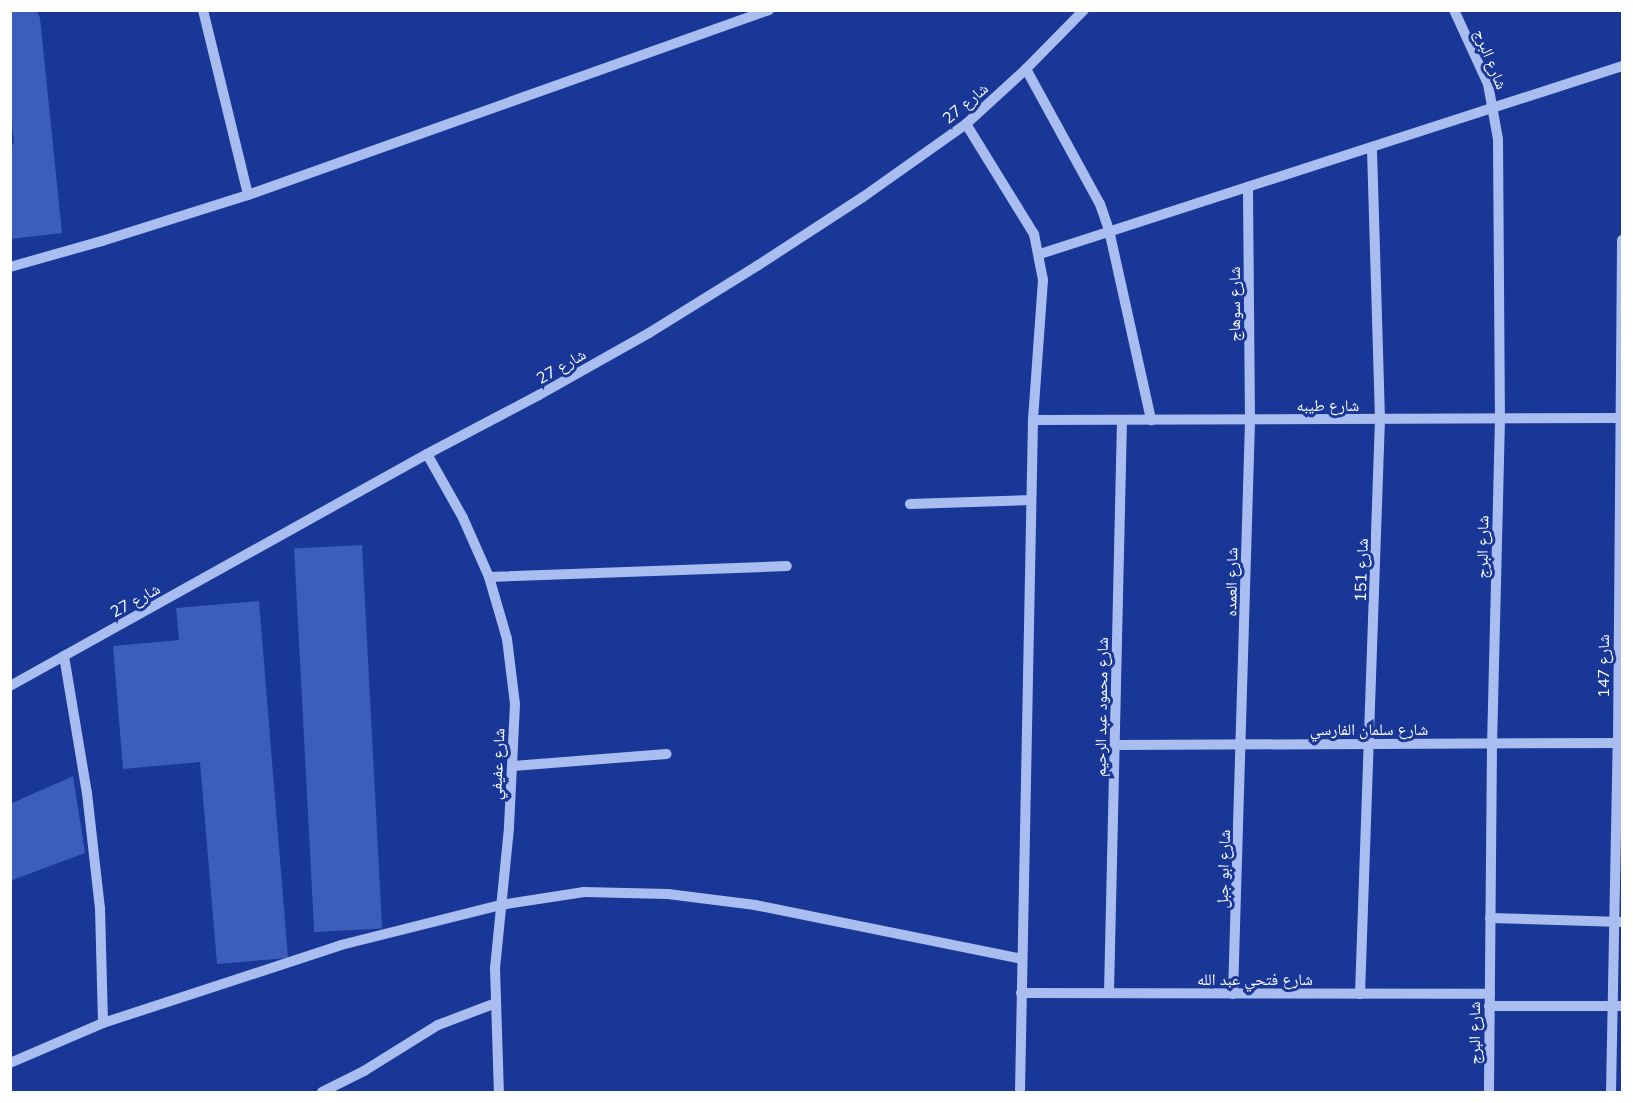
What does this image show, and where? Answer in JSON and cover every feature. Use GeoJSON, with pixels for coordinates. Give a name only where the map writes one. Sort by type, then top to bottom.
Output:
{"type":"FeatureCollection","features":[{"type":"Feature","properties":{"kind":"street"},"geometry":{"type":"LineString","coordinates":[[203,10],[248,195]]}},
{"type":"Feature","properties":{"kind":"street"},"geometry":{"type":"LineString","coordinates":[[10,267],[248,195],[769,10]]}},
{"type":"Feature","properties":{"kind":"street","name":"شارع 27"},"geometry":{"type":"LineString","coordinates":[[10,686],[649,333],[863,197],[966,124],[1026,69],[1084,10]]}},
{"type":"Feature","properties":{"kind":"street","name":"شارع البرج"},"geometry":{"type":"LineString","coordinates":[[1454,10],[1488,84],[1498,139],[1500,419],[1492,744],[1489,1092]]}},
{"type":"Feature","properties":{"kind":"street"},"geometry":{"type":"LineString","coordinates":[[1040,254],[1623,66]]}},
{"type":"Feature","properties":{"kind":"street"},"geometry":{"type":"LineString","coordinates":[[1026,69],[1100,204],[1109,230],[1151,420]]}},
{"type":"Feature","properties":{"kind":"street"},"geometry":{"type":"LineString","coordinates":[[966,124],[1024,216],[1040,254],[1043,280],[1033,420],[1020,1092]]}},
{"type":"Feature","properties":{"kind":"street","name":"شارع 151"},"geometry":{"type":"LineString","coordinates":[[1360,994],[1380,419],[1372,148]]}},
{"type":"Feature","properties":{"kind":"street","name":"شارع سوهاج"},"geometry":{"type":"LineString","coordinates":[[1248,188],[1250,420]]}},
{"type":"Feature","properties":{"kind":"street","name":"شارع 147"},"geometry":{"type":"LineString","coordinates":[[1611,1092],[1618,1006],[1623,240]]}},
{"type":"Feature","properties":{"kind":"street","name":"شارع طيبه"},"geometry":{"type":"LineString","coordinates":[[1033,420],[1621,418]]}},
{"type":"Feature","properties":{"kind":"street","name":"شارع العمده"},"geometry":{"type":"LineString","coordinates":[[1242,745],[1250,420]]}},
{"type":"Feature","properties":{"kind":"street","name":"شارع محمود عبد الرحيم"},"geometry":{"type":"LineString","coordinates":[[1109,993],[1122,421]]}},
{"type":"Feature","properties":{"kind":"street","name":"شارع عفيفي"},"geometry":{"type":"LineString","coordinates":[[427,454],[463,518],[489,577],[507,639],[515,704],[513,766],[495,968],[499,1092]]}},
{"type":"Feature","properties":{"kind":"street"},"geometry":{"type":"LineString","coordinates":[[910,504],[1031,500]]}},
{"type":"Feature","properties":{"kind":"street"},"geometry":{"type":"LineString","coordinates":[[489,577],[787,566]]}},
{"type":"Feature","properties":{"kind":"street"},"geometry":{"type":"LineString","coordinates":[[64,656],[87,793],[100,908],[103,1023]]}},
{"type":"Feature","properties":{"kind":"street","name":"شارع سلمان الفارسي"},"geometry":{"type":"LineString","coordinates":[[1115,745],[1620,743]]}},
{"type":"Feature","properties":{"kind":"street","name":"شارع ابو جبل"},"geometry":{"type":"LineString","coordinates":[[1233,994],[1242,745]]}},
{"type":"Feature","properties":{"kind":"street"},"geometry":{"type":"LineString","coordinates":[[513,766],[667,754]]}},
{"type":"Feature","properties":{"kind":"street"},"geometry":{"type":"LineString","coordinates":[[10,1063],[103,1023],[341,945],[500,905],[584,892],[668,894],[755,905],[1022,959]]}},
{"type":"Feature","properties":{"kind":"street"},"geometry":{"type":"LineString","coordinates":[[1490,918],[1618,922]]}},
{"type":"Feature","properties":{"kind":"street","name":"شارع فتحي عبد الله"},"geometry":{"type":"LineString","coordinates":[[1021,993],[1360,994],[1618,1006]]}},
{"type":"Feature","properties":{"kind":"street"},"geometry":{"type":"LineString","coordinates":[[322,1092],[364,1071],[438,1025],[496,1003]]}},
{"type":"Feature","properties":{"kind":"building"},"geometry":{"type":"Polygon","coordinates":[[[10,10],[36,10],[40,18],[62,233],[10,239],[10,146],[14,143],[10,105],[10,10]]]}},
{"type":"Feature","properties":{"kind":"building"},"geometry":{"type":"Polygon","coordinates":[[[362,545],[382,928],[314,932],[294,549],[362,545]]]}},
{"type":"Feature","properties":{"kind":"building"},"geometry":{"type":"Polygon","coordinates":[[[259,601],[288,958],[217,964],[200,762],[123,769],[113,646],[179,640],[176,608],[259,601]]]}},
{"type":"Feature","properties":{"kind":"building"},"geometry":{"type":"Polygon","coordinates":[[[73,776],[85,853],[10,881],[10,804],[73,776]]]}}]}
